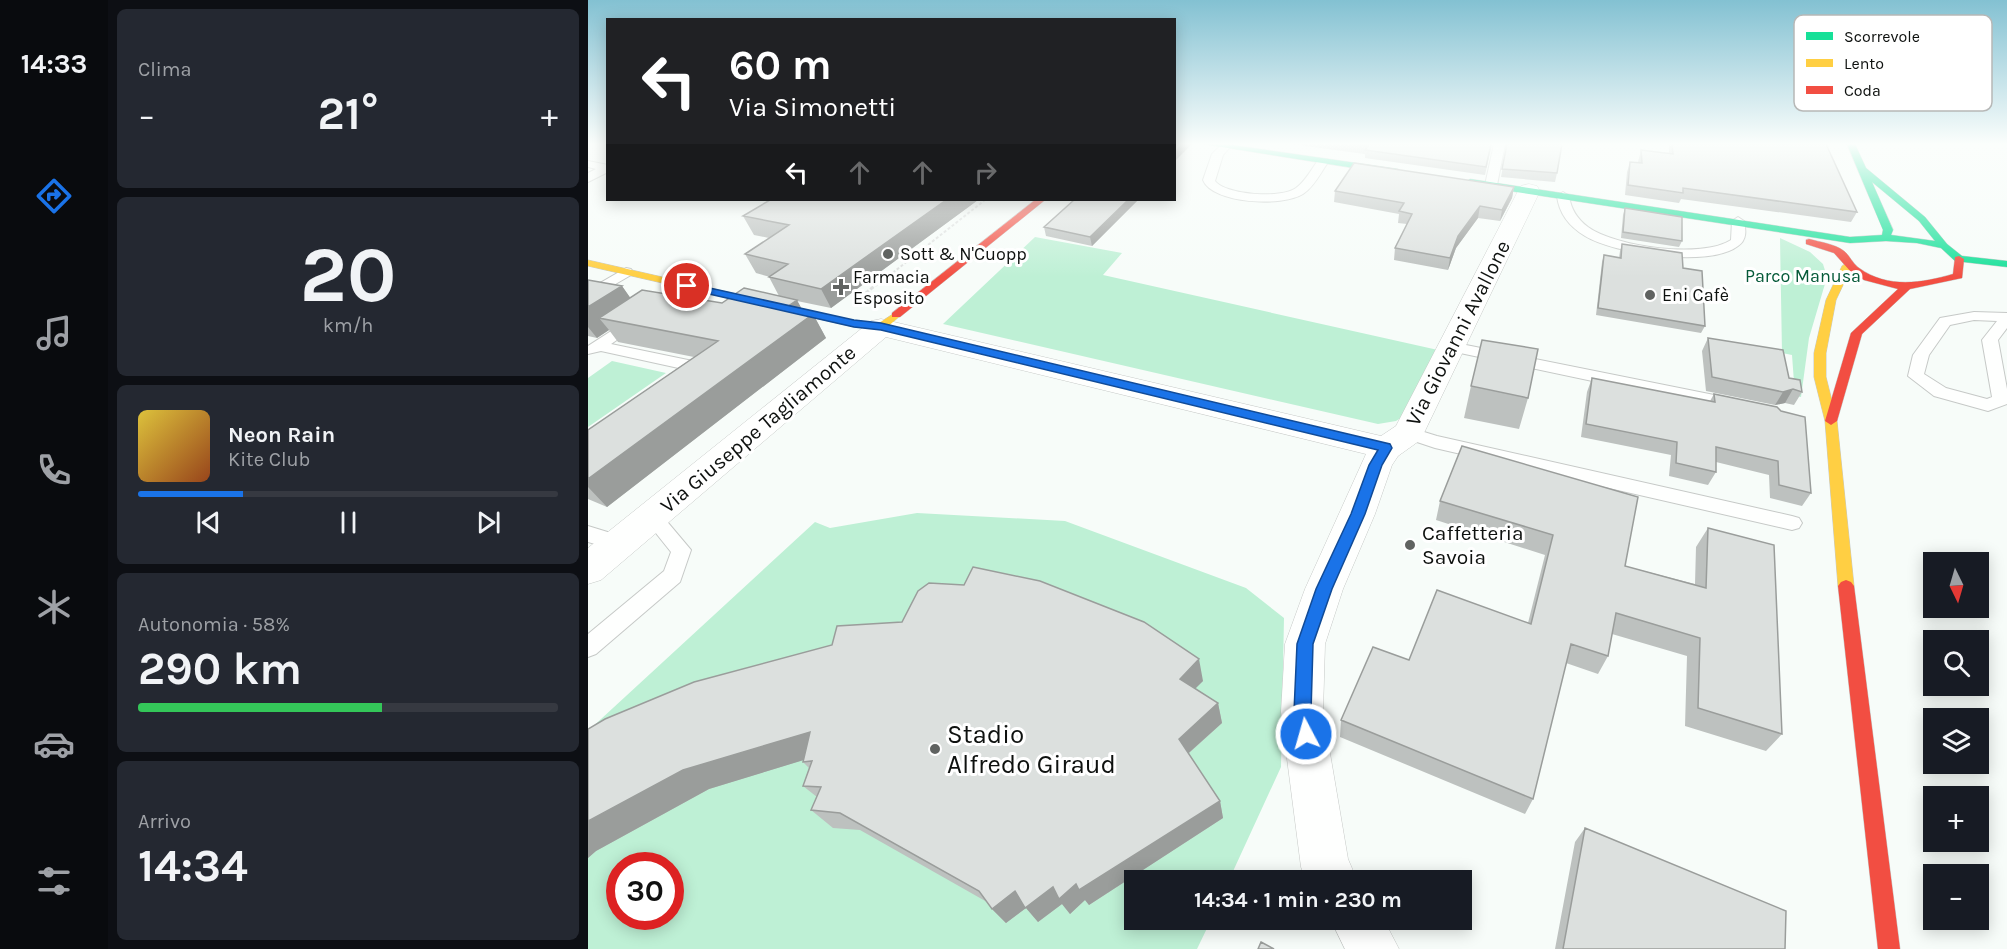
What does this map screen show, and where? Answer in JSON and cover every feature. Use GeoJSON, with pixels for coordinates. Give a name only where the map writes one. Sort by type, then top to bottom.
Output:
{"type":"FeatureCollection","features":[{"type":"Feature","properties":{"kind":"main road"},"geometry":{"type":"LineString","coordinates":[[1512,188],[1738,221],[1850,240],[1886,238],[1917,240],[1944,246]]}},
{"type":"Feature","properties":{"kind":"main road"},"geometry":{"type":"LineString","coordinates":[[1871,188],[1888,230],[1886,238]]}},
{"type":"Feature","properties":{"kind":"main road"},"geometry":{"type":"LineString","coordinates":[[1885,188],[1922,219],[1944,246],[1959,259],[2007,264]]}},
{"type":"Feature","properties":{"kind":"main road","name":"Via Giuseppe Tagliamonte"},"geometry":{"type":"LineString","coordinates":[[881,327],[1039,201]]}},
{"type":"Feature","properties":{"kind":"main road"},"geometry":{"type":"LineString","coordinates":[[1770,228],[1839,252],[1847,266],[1864,276],[1906,287],[1922,286],[1958,276],[1959,259]]}},
{"type":"Feature","properties":{"kind":"main road"},"geometry":{"type":"LineString","coordinates":[[1839,252],[1850,240]]}},
{"type":"Feature","properties":{"kind":"main road"},"geometry":{"type":"LineString","coordinates":[[588,264],[854,324],[881,327]]}},
{"type":"Feature","properties":{"kind":"main road"},"geometry":{"type":"LineString","coordinates":[[1847,266],[1831,300],[1820,353],[1820,377],[1831,421],[1843,559],[1889,949]]}},
{"type":"Feature","properties":{"kind":"main road"},"geometry":{"type":"LineString","coordinates":[[1831,421],[1857,333],[1906,287]]}},
{"type":"Feature","properties":{"kind":"street","name":"Via Giovanni Avallone"},"geometry":{"type":"LineString","coordinates":[[1327,870],[1302,712],[1305,644],[1324,589],[1358,514],[1376,465],[1397,440],[1451,347],[1529,191]]}},
{"type":"Feature","properties":{"kind":"street"},"geometry":{"type":"LineString","coordinates":[[881,327],[1397,440]]}},
{"type":"Feature","properties":{"kind":"street","name":"Via Giuseppe Tagliamonte"},"geometry":{"type":"LineString","coordinates":[[588,569],[881,327]]}},
{"type":"Feature","properties":{"kind":"street"},"geometry":{"type":"LineString","coordinates":[[1362,930],[1373,949]]}},
{"type":"Feature","properties":{"kind":"lane"},"geometry":{"type":"LineString","coordinates":[[1216,188],[1264,198],[1295,193],[1302,188]]}},
{"type":"Feature","properties":{"kind":"lane"},"geometry":{"type":"LineString","coordinates":[[1563,196],[1563,205],[1567,213],[1577,225],[1595,236],[1615,243],[1688,254],[1722,250],[1735,243],[1739,233],[1738,221]]}},
{"type":"Feature","properties":{"kind":"lane"},"geometry":{"type":"LineString","coordinates":[[588,296],[626,272]]}},
{"type":"Feature","properties":{"kind":"lane"},"geometry":{"type":"LineString","coordinates":[[593,350],[687,286]]}},
{"type":"Feature","properties":{"kind":"lane"},"geometry":{"type":"LineString","coordinates":[[1974,316],[2007,318],[1990,340],[2001,400],[1988,405],[1940,392],[1916,376],[1921,355],[1945,321],[1974,316]]}},
{"type":"Feature","properties":{"kind":"lane"},"geometry":{"type":"LineString","coordinates":[[1451,347],[1749,408]]}},
{"type":"Feature","properties":{"kind":"lane"},"geometry":{"type":"LineString","coordinates":[[593,350],[710,370],[691,384]]}},
{"type":"Feature","properties":{"kind":"lane"},"geometry":{"type":"LineString","coordinates":[[1397,440],[1435,442],[1792,524]]}},
{"type":"Feature","properties":{"kind":"lane"},"geometry":{"type":"LineString","coordinates":[[588,647],[673,576],[681,550],[652,517]]}},
{"type":"Feature","properties":{"kind":"lane"},"geometry":{"type":"LineString","coordinates":[[588,534],[620,543]]}},
{"type":"Feature","properties":{"kind":"path"},"geometry":{"type":"LineString","coordinates":[[858,300],[984,201]]}},
{"type":"Feature","properties":{"kind":"green space"},"geometry":{"type":"Polygon","coordinates":[[[1035,237],[1122,253],[1103,275],[1438,350],[1407,414],[1396,421],[1378,424],[943,324],[1035,237]]]}},
{"type":"Feature","properties":{"kind":"green space","name":"Parco Manusa"},"geometry":{"type":"Polygon","coordinates":[[[1780,238],[1810,252],[1823,264],[1827,277],[1809,338],[1801,397],[1795,396],[1792,355],[1782,353],[1780,238]]]}},
{"type":"Feature","properties":{"kind":"green space"},"geometry":{"type":"Polygon","coordinates":[[[612,361],[666,373],[588,427],[588,378],[612,361]]]}},
{"type":"Feature","properties":{"kind":"green space","name":"Stadio Alfredo Giraud"},"geometry":{"type":"Polygon","coordinates":[[[917,513],[1065,521],[1246,588],[1284,618],[1281,767],[1234,870],[1124,870],[1124,930],[1206,930],[1197,949],[588,949],[588,731],[815,522],[830,528],[917,513]]]}},
{"type":"Feature","properties":{"kind":"building"},"geometry":{"type":"Polygon","coordinates":[[[1337,188],[1513,188],[1502,210],[1480,206],[1458,236],[1450,258],[1395,248],[1412,214],[1399,211],[1404,203],[1335,191],[1337,188]]]}},
{"type":"Feature","properties":{"kind":"building"},"geometry":{"type":"Polygon","coordinates":[[[1651,188],[1683,188],[1683,193],[1651,188]]]}},
{"type":"Feature","properties":{"kind":"building"},"geometry":{"type":"Polygon","coordinates":[[[1685,188],[1846,188],[1857,212],[1685,188]]]}},
{"type":"Feature","properties":{"kind":"building"},"geometry":{"type":"Polygon","coordinates":[[[768,201],[945,201],[821,289],[769,277],[788,264],[745,254],[789,225],[743,216],[768,201]]]}},
{"type":"Feature","properties":{"kind":"building"},"geometry":{"type":"Polygon","coordinates":[[[1073,201],[1127,201],[1090,237],[1044,227],[1073,201]]]}},
{"type":"Feature","properties":{"kind":"building"},"geometry":{"type":"Polygon","coordinates":[[[1625,208],[1682,217],[1682,241],[1623,232],[1625,208]]]}},
{"type":"Feature","properties":{"kind":"building"},"geometry":{"type":"Polygon","coordinates":[[[1622,244],[1682,253],[1683,268],[1702,271],[1705,326],[1598,308],[1604,255],[1621,258],[1622,244]]]}},
{"type":"Feature","properties":{"kind":"building"},"geometry":{"type":"Polygon","coordinates":[[[588,280],[622,286],[588,307],[588,280]]]}},
{"type":"Feature","properties":{"kind":"building"},"geometry":{"type":"Polygon","coordinates":[[[744,288],[797,300],[787,307],[813,314],[588,479],[588,430],[718,341],[599,318],[642,290],[722,303],[744,288]]]}},
{"type":"Feature","properties":{"kind":"building"},"geometry":{"type":"Polygon","coordinates":[[[1708,338],[1783,350],[1789,378],[1800,380],[1802,392],[1793,389],[1783,392],[1712,377],[1708,338]]]}},
{"type":"Feature","properties":{"kind":"building"},"geometry":{"type":"Polygon","coordinates":[[[1482,340],[1538,349],[1528,398],[1471,386],[1482,340]]]}},
{"type":"Feature","properties":{"kind":"building"},"geometry":{"type":"Polygon","coordinates":[[[1592,378],[1715,402],[1714,394],[1777,407],[1781,411],[1805,417],[1811,493],[1779,485],[1778,461],[1716,447],[1716,472],[1676,463],[1677,442],[1586,424],[1592,378]]]}},
{"type":"Feature","properties":{"kind":"building"},"geometry":{"type":"Polygon","coordinates":[[[1462,446],[1638,497],[1625,566],[1706,588],[1708,528],[1774,545],[1782,734],[1698,708],[1700,638],[1616,613],[1608,656],[1571,644],[1533,799],[1341,720],[1373,647],[1409,660],[1437,590],[1531,624],[1553,535],[1440,501],[1462,446]]]}},
{"type":"Feature","properties":{"kind":"building"},"geometry":{"type":"Polygon","coordinates":[[[973,567],[1040,581],[1144,622],[1199,659],[1180,679],[1218,703],[1179,739],[1220,801],[1079,890],[1076,884],[1059,899],[1053,887],[1025,908],[1015,891],[992,909],[979,891],[840,813],[811,810],[821,787],[803,786],[812,761],[803,762],[810,732],[683,770],[588,821],[588,729],[605,719],[694,682],[832,645],[837,626],[902,622],[918,591],[929,583],[964,585],[973,567]]]}},
{"type":"Feature","properties":{"kind":"building"},"geometry":{"type":"Polygon","coordinates":[[[1585,828],[1786,911],[1785,949],[1563,949],[1585,828]]]}},
{"type":"Feature","properties":{"kind":"building"},"geometry":{"type":"Polygon","coordinates":[[[1261,942],[1274,949],[1258,949],[1261,942]]]}},
{"type":"Feature","properties":{"kind":"traffic: fast"},"geometry":{"type":"LineString","coordinates":[[1511,188],[1850,240],[1886,238],[1917,240],[1944,246],[1959,259],[2007,264]]}},
{"type":"Feature","properties":{"kind":"traffic: fast"},"geometry":{"type":"LineString","coordinates":[[1870,188],[1888,230],[1886,238]]}},
{"type":"Feature","properties":{"kind":"traffic: fast"},"geometry":{"type":"LineString","coordinates":[[1885,188],[1922,219],[1944,246]]}},
{"type":"Feature","properties":{"kind":"traffic: slow"},"geometry":{"type":"LineString","coordinates":[[588,263],[854,324],[881,327],[896,315]]}},
{"type":"Feature","properties":{"kind":"traffic: slow"},"geometry":{"type":"LineString","coordinates":[[1846,586],[1831,421],[1820,377],[1820,353],[1831,300],[1847,266]]}},
{"type":"Feature","properties":{"kind":"traffic: jam"},"geometry":{"type":"LineString","coordinates":[[896,315],[1039,201]]}},
{"type":"Feature","properties":{"kind":"traffic: jam"},"geometry":{"type":"LineString","coordinates":[[1809,242],[1837,251],[1855,270],[1867,278],[1893,285],[1919,285],[1958,276],[1959,259]]}},
{"type":"Feature","properties":{"kind":"traffic: jam"},"geometry":{"type":"LineString","coordinates":[[1831,421],[1857,333],[1906,287]]}},
{"type":"Feature","properties":{"kind":"traffic: jam"},"geometry":{"type":"LineString","coordinates":[[1846,586],[1889,949]]}},
{"type":"Feature","properties":{"kind":"place","name":"Sott & N'Cuopp"},"geometry":{"type":"Point","coordinates":[888,254]}},
{"type":"Feature","properties":{"kind":"place","name":"Farmacia Esposito"},"geometry":{"type":"Point","coordinates":[841,287]}},
{"type":"Feature","properties":{"kind":"place","name":"Eni Cafè"},"geometry":{"type":"Point","coordinates":[1650,295]}},
{"type":"Feature","properties":{"kind":"place","name":"Caffetteria Savoia"},"geometry":{"type":"Point","coordinates":[1410,545]}},
{"type":"Feature","properties":{"kind":"place","name":"Stadio Alfredo Giraud"},"geometry":{"type":"Point","coordinates":[935,749]}},
{"type":"Feature","properties":{"kind":"route"},"geometry":{"type":"LineString","coordinates":[[687,286],[854,324],[881,327],[1386,448],[1376,465],[1358,514],[1324,589],[1305,644],[1302,712],[1306,734]]}}]}
